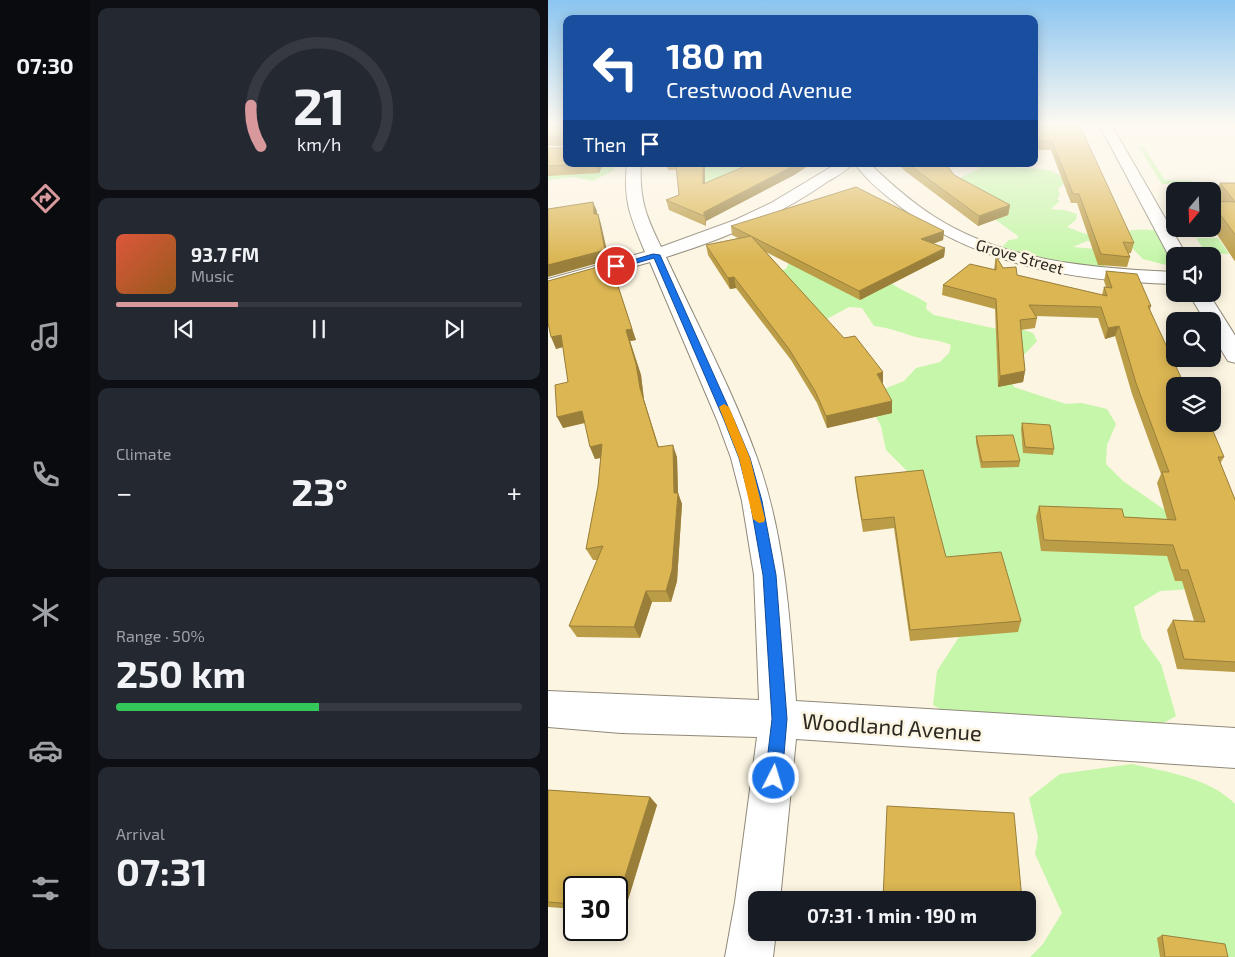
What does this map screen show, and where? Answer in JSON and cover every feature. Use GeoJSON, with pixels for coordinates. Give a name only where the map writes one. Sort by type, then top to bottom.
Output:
{"type":"FeatureCollection","features":[{"type":"Feature","properties":{"kind":"street"},"geometry":{"type":"LineString","coordinates":[[633,171],[632,190],[640,220],[744,458],[756,501],[770,575],[779,719],[758,891]]}},
{"type":"Feature","properties":{"kind":"street"},"geometry":{"type":"LineString","coordinates":[[548,285],[656,255],[772,208],[836,171]]}},
{"type":"Feature","properties":{"kind":"street","name":"Grove Street"},"geometry":{"type":"LineString","coordinates":[[868,171],[888,191],[914,212],[940,227],[990,250],[1065,270],[1116,276],[1166,278]]}},
{"type":"Feature","properties":{"kind":"street"},"geometry":{"type":"LineString","coordinates":[[1131,171],[1173,247]]}},
{"type":"Feature","properties":{"kind":"street"},"geometry":{"type":"LineString","coordinates":[[1204,302],[1236,356]]}},
{"type":"Feature","properties":{"kind":"street","name":"Woodland Avenue"},"geometry":{"type":"LineString","coordinates":[[548,709],[621,714],[779,719],[1236,748]]}},
{"type":"Feature","properties":{"kind":"street"},"geometry":{"type":"LineString","coordinates":[[749,957],[751,941]]}},
{"type":"Feature","properties":{"kind":"green space"},"geometry":{"type":"Polygon","coordinates":[[[548,171],[613,171],[593,181],[573,177],[548,180],[548,171]]]}},
{"type":"Feature","properties":{"kind":"green space"},"geometry":{"type":"Polygon","coordinates":[[[699,171],[749,171],[717,184],[699,179],[699,171]]]}},
{"type":"Feature","properties":{"kind":"green space"},"geometry":{"type":"Polygon","coordinates":[[[975,171],[1049,171],[1064,179],[1064,184],[1058,189],[1060,195],[1057,199],[1060,201],[1051,209],[1077,214],[1076,220],[1067,227],[1094,235],[1153,230],[1161,232],[1170,247],[1166,247],[1166,265],[1143,259],[1133,249],[1122,244],[1087,241],[1073,247],[1096,249],[1105,262],[1103,265],[1107,267],[1104,272],[1036,256],[1025,258],[1003,252],[1003,246],[1009,240],[1017,239],[1018,236],[993,218],[955,180],[975,171]]]}},
{"type":"Feature","properties":{"kind":"green space"},"geometry":{"type":"Polygon","coordinates":[[[1154,171],[1159,171],[1165,180],[1194,182],[1166,182],[1166,184],[1162,184],[1154,171]]]}},
{"type":"Feature","properties":{"kind":"green space"},"geometry":{"type":"Polygon","coordinates":[[[1196,238],[1218,238],[1229,254],[1221,254],[1221,247],[1202,247],[1196,238]]]}},
{"type":"Feature","properties":{"kind":"green space"},"geometry":{"type":"Polygon","coordinates":[[[789,263],[889,281],[927,303],[926,309],[934,315],[997,329],[1010,326],[1033,333],[1037,341],[1025,354],[1012,356],[1009,375],[1014,387],[1066,404],[1082,403],[1107,409],[1116,424],[1107,445],[1106,464],[1123,481],[1178,519],[1192,589],[1160,591],[1134,607],[1142,638],[1161,664],[1176,716],[1151,730],[957,718],[933,705],[937,671],[968,623],[934,560],[909,473],[886,450],[881,426],[875,415],[884,389],[904,381],[916,368],[940,362],[949,353],[951,345],[874,326],[862,308],[849,307],[825,320],[777,271],[786,269],[789,263]]]}},
{"type":"Feature","properties":{"kind":"green space"},"geometry":{"type":"Polygon","coordinates":[[[1132,764],[1173,773],[1201,782],[1225,795],[1235,804],[1235,957],[1030,957],[1043,944],[1062,913],[1035,854],[1038,837],[1029,798],[1060,774],[1132,764]]]}},
{"type":"Feature","properties":{"kind":"building"},"geometry":{"type":"Polygon","coordinates":[[[677,171],[703,171],[703,184],[734,171],[784,171],[704,212],[704,216],[666,200],[679,195],[677,171]]]}},
{"type":"Feature","properties":{"kind":"building"},"geometry":{"type":"Polygon","coordinates":[[[917,171],[951,171],[954,175],[1010,205],[979,216],[917,171]]]}},
{"type":"Feature","properties":{"kind":"building"},"geometry":{"type":"Polygon","coordinates":[[[1064,171],[1101,171],[1134,243],[1123,242],[1130,257],[1101,254],[1079,194],[1073,194],[1064,171]]]}},
{"type":"Feature","properties":{"kind":"building"},"geometry":{"type":"Polygon","coordinates":[[[1221,183],[1236,183],[1236,236],[1221,215],[1221,201],[1235,202],[1221,183]]]}},
{"type":"Feature","properties":{"kind":"building"},"geometry":{"type":"Polygon","coordinates":[[[856,187],[944,231],[921,239],[945,248],[859,291],[731,226],[856,187]]]}},
{"type":"Feature","properties":{"kind":"building"},"geometry":{"type":"Polygon","coordinates":[[[593,202],[594,214],[598,214],[605,250],[548,265],[548,209],[593,202]]]}},
{"type":"Feature","properties":{"kind":"building"},"geometry":{"type":"Polygon","coordinates":[[[751,236],[844,338],[855,336],[883,372],[877,374],[892,401],[826,416],[815,391],[789,349],[734,277],[728,278],[706,245],[751,236]]]}},
{"type":"Feature","properties":{"kind":"building"},"geometry":{"type":"Polygon","coordinates":[[[996,256],[1003,268],[1016,267],[1017,275],[1107,296],[1104,287],[1112,288],[1106,271],[1137,274],[1151,306],[1148,306],[1166,345],[1166,367],[1176,367],[1181,377],[1166,377],[1166,432],[1213,432],[1224,457],[1218,457],[1236,502],[1236,662],[1184,659],[1173,620],[1205,622],[1188,570],[1181,570],[1173,545],[1044,540],[1039,506],[1122,509],[1124,517],[1176,520],[1162,472],[1169,472],[1136,383],[1119,326],[1108,328],[1101,307],[1029,305],[1037,318],[1020,320],[1025,371],[1000,376],[996,299],[943,285],[970,264],[996,270],[996,256]]]}},
{"type":"Feature","properties":{"kind":"building"},"geometry":{"type":"Polygon","coordinates":[[[608,264],[612,284],[617,283],[632,329],[626,330],[636,364],[640,388],[658,447],[673,445],[674,493],[678,493],[672,570],[666,591],[646,591],[634,627],[569,626],[603,546],[586,549],[598,486],[602,444],[590,447],[582,411],[557,417],[555,385],[568,382],[561,335],[551,337],[548,323],[548,281],[608,264]]]}},
{"type":"Feature","properties":{"kind":"building"},"geometry":{"type":"Polygon","coordinates":[[[1022,423],[1050,425],[1054,449],[1025,447],[1022,423]]]}},
{"type":"Feature","properties":{"kind":"building"},"geometry":{"type":"Polygon","coordinates":[[[1013,435],[1020,461],[982,462],[976,436],[1013,435]]]}},
{"type":"Feature","properties":{"kind":"building"},"geometry":{"type":"Polygon","coordinates":[[[923,470],[946,557],[1001,552],[1021,621],[910,630],[894,517],[862,520],[855,477],[923,470]]]}},
{"type":"Feature","properties":{"kind":"building"},"geometry":{"type":"Polygon","coordinates":[[[548,790],[650,797],[625,876],[563,876],[563,903],[548,902],[548,790]]]}},
{"type":"Feature","properties":{"kind":"building"},"geometry":{"type":"Polygon","coordinates":[[[887,806],[1014,813],[1021,891],[883,891],[887,806]]]}},
{"type":"Feature","properties":{"kind":"building"},"geometry":{"type":"Polygon","coordinates":[[[1162,935],[1225,944],[1228,957],[1165,957],[1162,935]]]}},
{"type":"Feature","properties":{"kind":"slow traffic"},"geometry":{"type":"LineString","coordinates":[[724,407],[744,458],[759,519]]}},
{"type":"Feature","properties":{"kind":"route"},"geometry":{"type":"LineString","coordinates":[[616,266],[656,255],[744,458],[756,501],[770,575],[779,719],[774,778]]}}]}
